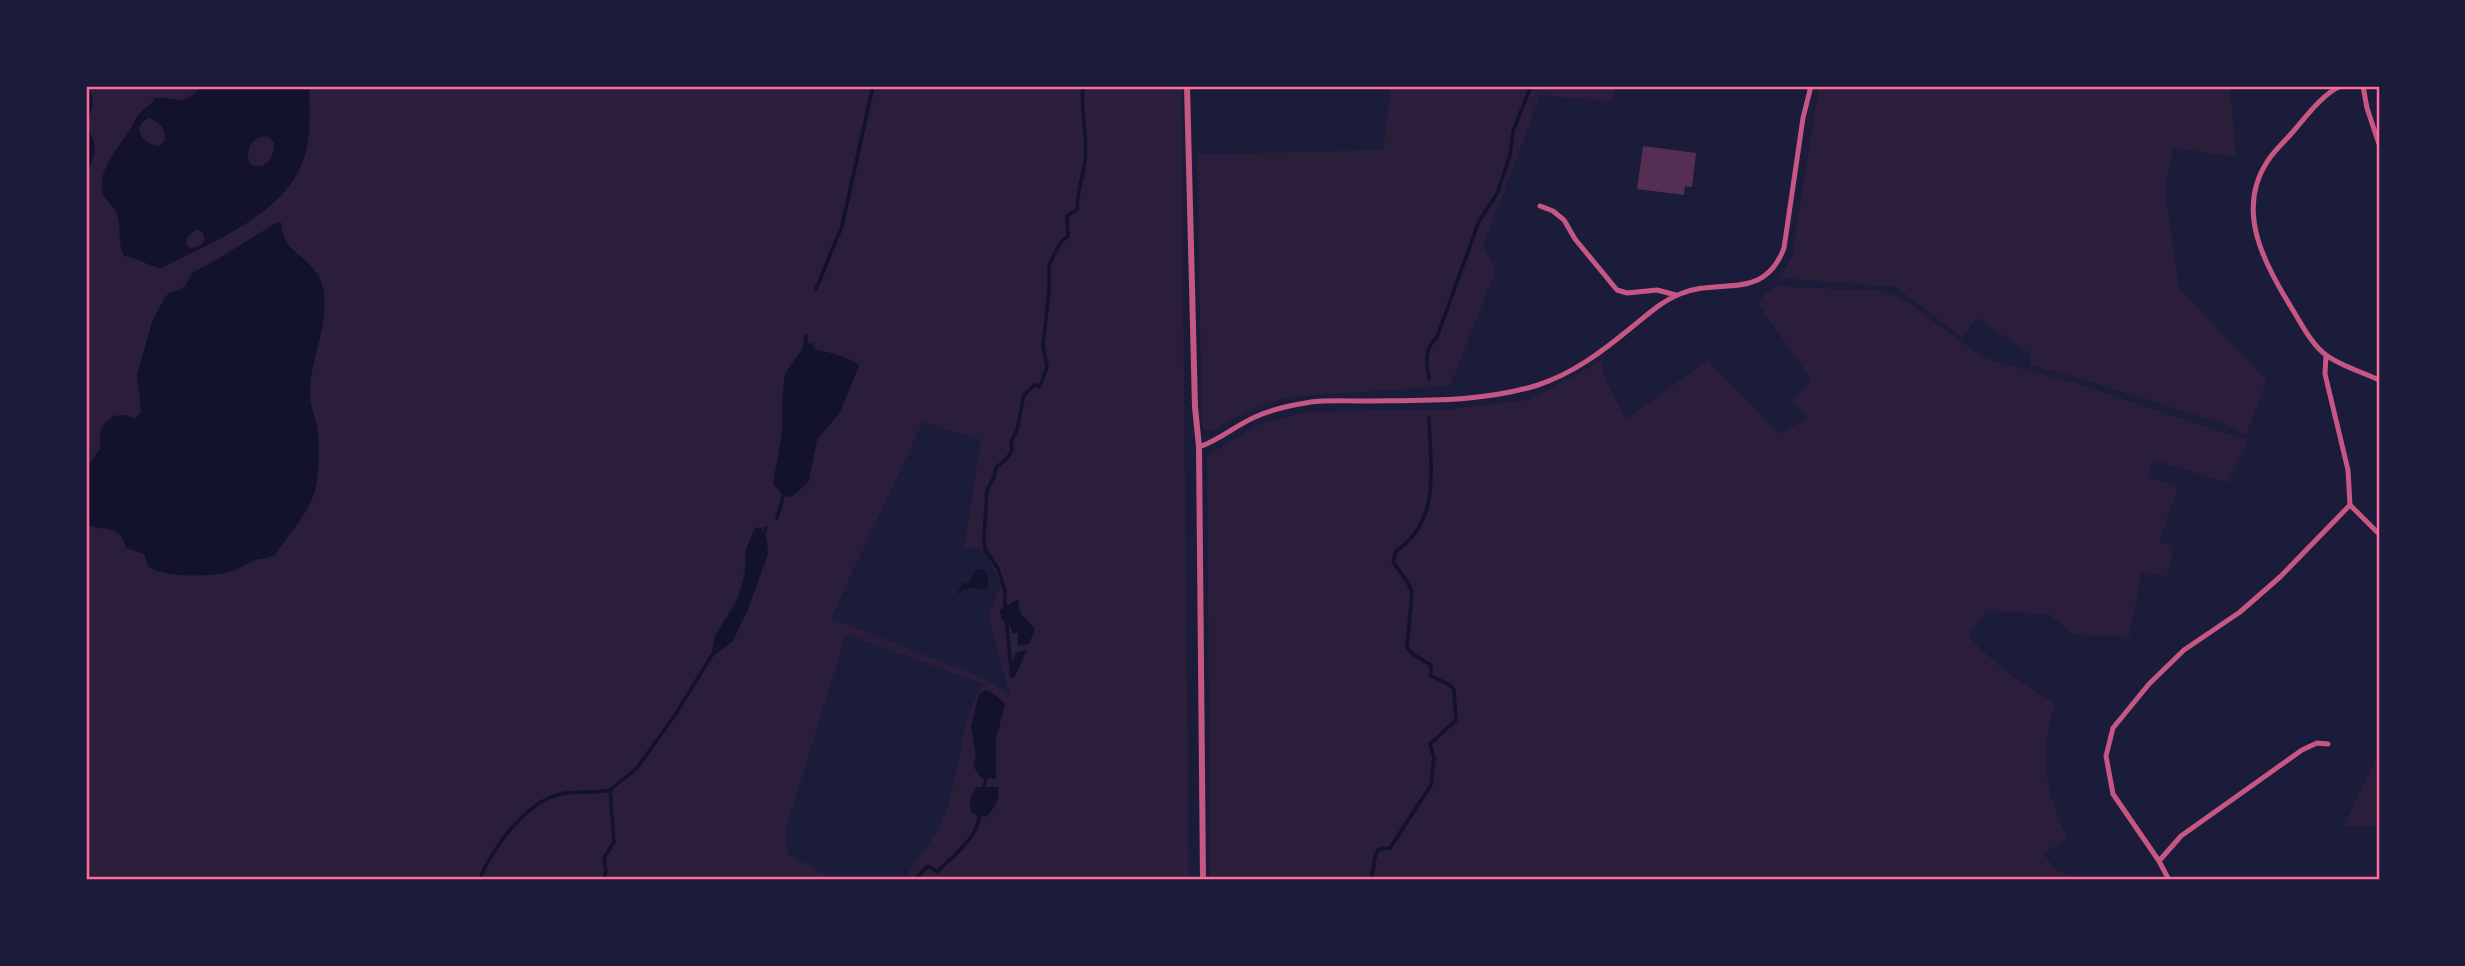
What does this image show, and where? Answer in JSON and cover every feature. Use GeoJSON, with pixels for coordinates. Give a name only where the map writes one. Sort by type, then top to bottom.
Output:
{"type":"FeatureCollection","features":[{"type":"Feature","properties":{"kind":"street"},"geometry":{"type":"LineString","coordinates":[[1186,86],[1195,407],[1199,447],[1203,880]]}},
{"type":"Feature","properties":{"kind":"street"},"geometry":{"type":"LineString","coordinates":[[1199,447],[1211,443],[1255,417],[1282,407],[1313,402],[1481,397],[1540,384],[1567,373],[1597,355],[1676,296],[1695,289],[1742,285],[1761,279],[1780,260],[1784,248],[1803,118],[1811,86]]}},
{"type":"Feature","properties":{"kind":"street"},"geometry":{"type":"LineString","coordinates":[[2341,86],[2334,89],[2304,119],[2267,162],[2258,180],[2254,198],[2256,238],[2264,263],[2312,340],[2326,355],[2379,380]]}},
{"type":"Feature","properties":{"kind":"street"},"geometry":{"type":"LineString","coordinates":[[2363,86],[2379,144]]}},
{"type":"Feature","properties":{"kind":"street"},"geometry":{"type":"LineString","coordinates":[[1540,206],[1553,211],[1564,220],[1575,239],[1617,290],[1627,293],[1657,290],[1676,296]]}},
{"type":"Feature","properties":{"kind":"street"},"geometry":{"type":"LineString","coordinates":[[2326,355],[2325,374],[2348,470],[2350,505],[2379,534]]}},
{"type":"Feature","properties":{"kind":"street"},"geometry":{"type":"LineString","coordinates":[[2169,880],[2113,794],[2106,756],[2113,728],[2149,684],[2184,650],[2240,612],[2280,577],[2350,505]]}},
{"type":"Feature","properties":{"kind":"street"},"geometry":{"type":"LineString","coordinates":[[2159,861],[2181,836],[2302,750],[2316,743],[2328,744]]}},
{"type":"Feature","properties":{"kind":"shaded area"},"geometry":{"type":"Polygon","coordinates":[[[86,86],[1181,86],[1189,880],[903,880],[938,830],[948,807],[969,711],[983,684],[846,634],[785,832],[789,855],[836,880],[86,880],[86,86]],[[812,343],[782,402],[782,433],[774,483],[809,481],[817,439],[839,414],[859,366],[856,362],[814,350],[812,343]],[[923,422],[831,618],[986,679],[1010,695],[988,616],[1001,584],[984,549],[964,548],[981,440],[923,422]],[[746,549],[738,595],[715,635],[748,609],[746,549]],[[1021,607],[1006,621],[1019,633],[1017,641],[1032,625],[1020,613],[1021,607]],[[1005,704],[971,726],[976,757],[973,763],[982,778],[996,779],[996,739],[1005,704]]]}},
{"type":"Feature","properties":{"kind":"shaded area"},"geometry":{"type":"Polygon","coordinates":[[[202,86],[309,86],[310,120],[307,147],[296,176],[265,210],[224,236],[162,268],[157,267],[124,256],[117,214],[105,198],[102,182],[111,157],[137,116],[155,98],[179,100],[195,93],[202,86]],[[149,118],[140,126],[140,135],[153,145],[159,146],[165,140],[163,129],[149,118]],[[269,137],[259,138],[252,143],[248,154],[249,163],[254,166],[267,162],[274,148],[269,137]],[[196,230],[187,237],[186,244],[190,248],[198,247],[204,242],[201,231],[196,230]]]}},
{"type":"Feature","properties":{"kind":"shaded area"},"geometry":{"type":"Polygon","coordinates":[[[1391,86],[1614,86],[1612,102],[1540,95],[1483,246],[1496,270],[1450,386],[1288,397],[1248,411],[1214,430],[1206,431],[1202,427],[1197,154],[1383,150],[1391,86]]]}},
{"type":"Feature","properties":{"kind":"shaded area"},"geometry":{"type":"Polygon","coordinates":[[[1819,86],[2230,86],[2236,157],[2173,148],[2165,189],[2179,288],[2267,381],[2246,435],[2227,425],[2030,365],[2031,354],[1976,318],[1963,338],[1896,287],[1780,278],[1792,256],[1819,86]]]}},
{"type":"Feature","properties":{"kind":"shaded area"},"geometry":{"type":"Polygon","coordinates":[[[86,87],[93,102],[86,129],[86,87]]]}},
{"type":"Feature","properties":{"kind":"shaded area"},"geometry":{"type":"Polygon","coordinates":[[[86,129],[95,149],[93,160],[86,169],[86,129]]]}},
{"type":"Feature","properties":{"kind":"shaded area"},"geometry":{"type":"Polygon","coordinates":[[[276,223],[282,223],[286,241],[319,277],[325,301],[310,395],[319,441],[318,468],[312,500],[275,555],[221,574],[187,575],[154,570],[148,566],[144,554],[126,548],[116,531],[86,524],[86,469],[100,449],[100,432],[104,424],[113,416],[136,418],[141,412],[137,375],[152,322],[165,297],[185,286],[192,273],[276,223]]]}},
{"type":"Feature","properties":{"kind":"shaded area"},"geometry":{"type":"Polygon","coordinates":[[[1775,286],[1884,291],[1910,304],[1981,356],[1993,361],[2074,383],[2249,441],[2228,483],[2153,460],[2148,477],[2179,486],[2159,542],[2174,546],[2167,577],[2142,572],[2129,637],[2073,635],[2049,614],[1987,611],[1968,635],[2008,673],[2055,703],[2047,739],[2047,772],[2054,804],[2068,838],[2043,854],[2057,870],[2083,880],[1210,880],[1207,456],[1259,424],[1309,412],[1452,409],[1529,400],[1602,360],[1604,377],[1626,419],[1708,360],[1779,434],[1808,418],[1792,401],[1812,381],[1758,304],[1775,286]]]}},
{"type":"Feature","properties":{"kind":"shaded area"},"geometry":{"type":"Polygon","coordinates":[[[812,343],[815,350],[844,357],[859,366],[839,414],[817,439],[809,481],[792,497],[783,496],[773,483],[782,433],[785,373],[806,344],[812,343]]]}},
{"type":"Feature","properties":{"kind":"shaded area"},"geometry":{"type":"Polygon","coordinates":[[[761,527],[767,539],[768,554],[748,609],[733,641],[711,658],[715,635],[737,602],[745,575],[746,549],[755,528],[761,527]]]}},
{"type":"Feature","properties":{"kind":"shaded area"},"geometry":{"type":"Polygon","coordinates":[[[976,570],[985,571],[988,579],[987,590],[970,588],[960,591],[944,614],[964,582],[969,584],[976,570]]]}},
{"type":"Feature","properties":{"kind":"shaded area"},"geometry":{"type":"Polygon","coordinates":[[[1018,599],[1020,613],[1035,629],[1029,644],[1018,646],[1018,633],[1011,633],[1012,629],[1006,621],[1002,621],[1000,610],[1018,599]]]}},
{"type":"Feature","properties":{"kind":"shaded area"},"geometry":{"type":"Polygon","coordinates":[[[1027,650],[1014,678],[1009,674],[1016,652],[1027,650]]]}},
{"type":"Feature","properties":{"kind":"shaded area"},"geometry":{"type":"Polygon","coordinates":[[[986,690],[1005,704],[996,739],[996,779],[982,778],[973,763],[976,756],[971,726],[979,694],[986,690]]]}},
{"type":"Feature","properties":{"kind":"shaded area"},"geometry":{"type":"Polygon","coordinates":[[[2379,752],[2379,827],[2344,826],[2379,752]]]}},
{"type":"Feature","properties":{"kind":"shaded area"},"geometry":{"type":"Polygon","coordinates":[[[977,787],[998,787],[996,804],[985,817],[973,814],[970,807],[977,787]]]}},
{"type":"Feature","properties":{"kind":"building"},"geometry":{"type":"Polygon","coordinates":[[[1643,146],[1696,153],[1692,187],[1685,186],[1684,195],[1637,189],[1643,146]]]}},
{"type":"Feature","properties":{"kind":"waterway"},"geometry":{"type":"LineString","coordinates":[[816,289],[842,226],[873,86]]}},
{"type":"Feature","properties":{"kind":"waterway"},"geometry":{"type":"LineString","coordinates":[[1005,611],[1005,591],[998,569],[985,549],[987,490],[996,468],[1012,451],[1011,442],[1017,430],[1024,395],[1034,385],[1040,386],[1047,367],[1043,346],[1049,265],[1060,243],[1068,236],[1067,216],[1077,210],[1085,160],[1083,86]]}},
{"type":"Feature","properties":{"kind":"waterway"},"geometry":{"type":"LineString","coordinates":[[1429,379],[1428,351],[1437,337],[1479,221],[1497,194],[1510,155],[1513,131],[1531,86]]}},
{"type":"Feature","properties":{"kind":"waterway"},"geometry":{"type":"LineString","coordinates":[[805,347],[806,336]]}},
{"type":"Feature","properties":{"kind":"waterway"},"geometry":{"type":"LineString","coordinates":[[1370,880],[1379,849],[1390,848],[1431,785],[1434,758],[1430,744],[1456,720],[1454,690],[1450,685],[1431,676],[1431,665],[1414,655],[1407,647],[1412,592],[1393,562],[1396,551],[1411,539],[1421,524],[1427,508],[1431,473],[1429,418]]}},
{"type":"Feature","properties":{"kind":"waterway"},"geometry":{"type":"LineString","coordinates":[[777,518],[784,493]]}},
{"type":"Feature","properties":{"kind":"waterway"},"geometry":{"type":"LineString","coordinates":[[763,536],[766,528]]}},
{"type":"Feature","properties":{"kind":"waterway"},"geometry":{"type":"LineString","coordinates":[[1006,619],[1012,676]]}},
{"type":"Feature","properties":{"kind":"waterway"},"geometry":{"type":"LineString","coordinates":[[604,880],[604,858],[614,842],[610,790],[637,768],[675,715],[712,655]]}},
{"type":"Feature","properties":{"kind":"waterway"},"geometry":{"type":"LineString","coordinates":[[984,791],[986,775]]}},
{"type":"Feature","properties":{"kind":"waterway"},"geometry":{"type":"LineString","coordinates":[[479,880],[502,840],[513,826],[538,804],[566,793],[610,790]]}},
{"type":"Feature","properties":{"kind":"waterway"},"geometry":{"type":"LineString","coordinates":[[914,880],[928,866],[937,872],[958,852],[975,830],[980,813]]}}]}
